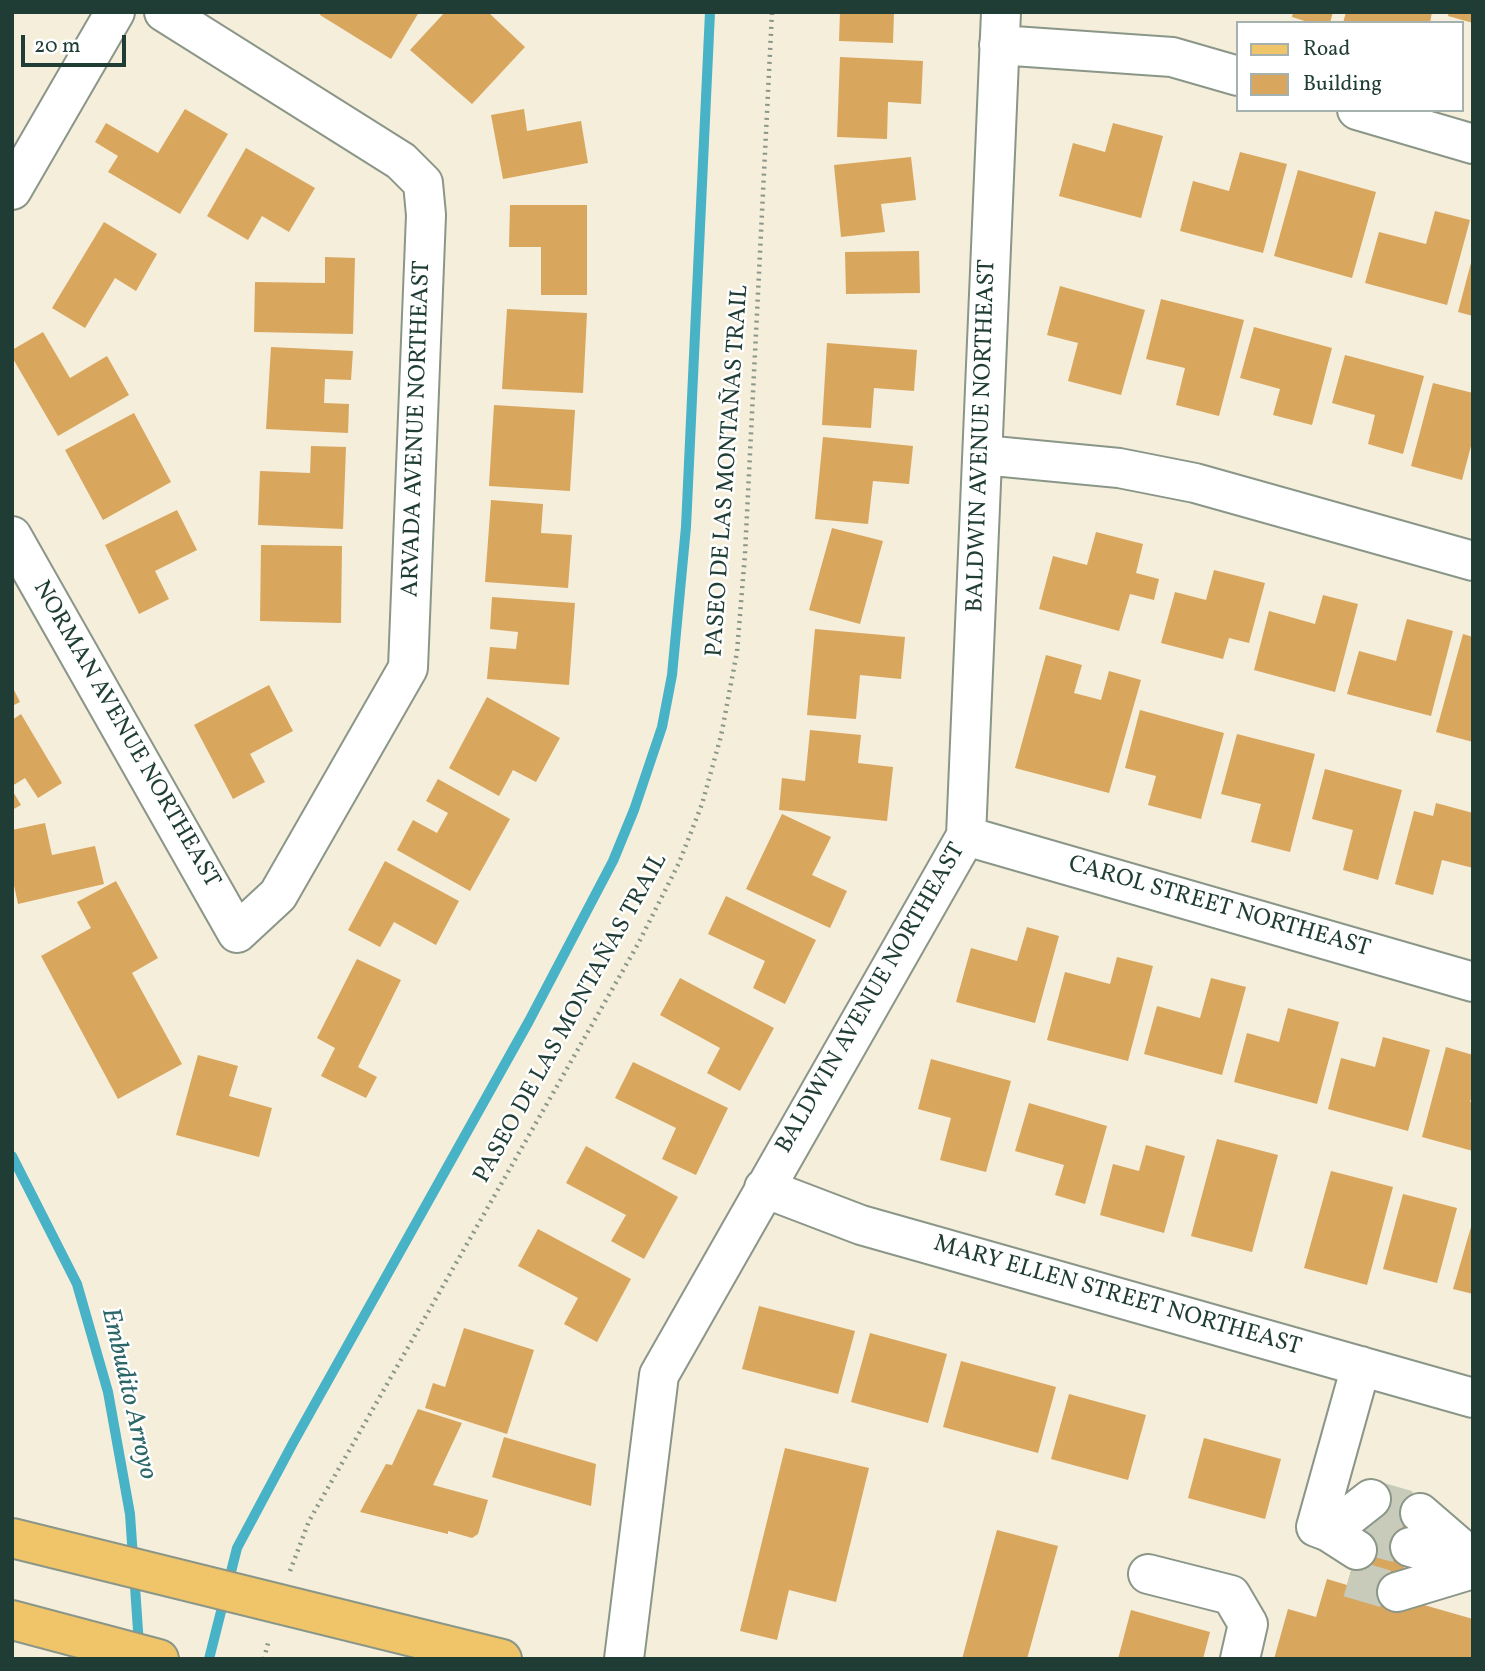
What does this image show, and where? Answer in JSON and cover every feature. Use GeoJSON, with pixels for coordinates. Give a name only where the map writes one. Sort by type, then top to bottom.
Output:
{"type":"FeatureCollection","features":[{"type":"Feature","properties":{"kind":"main road"},"geometry":{"type":"LineString","coordinates":[[12,1538],[502,1659]]}},
{"type":"Feature","properties":{"kind":"main road"},"geometry":{"type":"LineString","coordinates":[[12,1620],[159,1659]]}},
{"type":"Feature","properties":{"kind":"street"},"geometry":{"type":"LineString","coordinates":[[12,190],[115,12]]}},
{"type":"Feature","properties":{"kind":"street","name":"ARVADA AVENUE NORTHEAST"},"geometry":{"type":"LineString","coordinates":[[164,12],[401,161],[423,183],[426,215],[408,668],[278,895],[237,933]]}},
{"type":"Feature","properties":{"kind":"street"},"geometry":{"type":"LineString","coordinates":[[1000,29],[1172,57],[1236,75]]}},
{"type":"Feature","properties":{"kind":"street","name":"BALDWIN AVENUE NORTHEAST"},"geometry":{"type":"LineString","coordinates":[[624,1659],[659,1375],[966,836],[1000,29]]}},
{"type":"Feature","properties":{"kind":"street"},"geometry":{"type":"LineString","coordinates":[[1364,112],[1473,144]]}},
{"type":"Feature","properties":{"kind":"street"},"geometry":{"type":"LineString","coordinates":[[983,455],[1119,468],[1195,483],[1473,561]]}},
{"type":"Feature","properties":{"kind":"street","name":"NORMAN AVENUE NORTHEAST"},"geometry":{"type":"LineString","coordinates":[[12,536],[237,933]]}},
{"type":"Feature","properties":{"kind":"street","name":"CAROL STREET NORTHEAST"},"geometry":{"type":"LineString","coordinates":[[966,836],[1473,982]]}},
{"type":"Feature","properties":{"kind":"street","name":"MARY ELLEN STREET NORTHEAST"},"geometry":{"type":"LineString","coordinates":[[764,1188],[861,1225],[1473,1398]]}},
{"type":"Feature","properties":{"kind":"street"},"geometry":{"type":"LineString","coordinates":[[1355,1539],[1316,1527],[1361,1366]]}},
{"type":"Feature","properties":{"kind":"street"},"geometry":{"type":"LineString","coordinates":[[1473,1565],[1408,1554],[1473,1565]]}},
{"type":"Feature","properties":{"kind":"street"},"geometry":{"type":"LineString","coordinates":[[1149,1574],[1231,1595],[1248,1624],[1240,1659]]}},
{"type":"Feature","properties":{"kind":"path","name":"PASEO DE LAS MONTAÑAS TRAIL"},"geometry":{"type":"LineString","coordinates":[[264,1659],[269,1602],[309,1521],[638,944],[679,863],[702,804],[720,737],[737,652],[772,12]]}},
{"type":"Feature","properties":{"kind":"building"},"geometry":{"type":"Polygon","coordinates":[[[321,12],[419,12],[391,59],[320,15],[321,12]]]}},
{"type":"Feature","properties":{"kind":"building"},"geometry":{"type":"Polygon","coordinates":[[[445,12],[488,12],[525,47],[472,104],[410,50],[445,12]]]}},
{"type":"Feature","properties":{"kind":"building"},"geometry":{"type":"Polygon","coordinates":[[[840,12],[894,12],[893,43],[839,41],[840,12]]]}},
{"type":"Feature","properties":{"kind":"building"},"geometry":{"type":"Polygon","coordinates":[[[1293,12],[1333,12],[1331,21],[1305,21],[1292,17],[1293,12]]]}},
{"type":"Feature","properties":{"kind":"building"},"geometry":{"type":"Polygon","coordinates":[[[1346,12],[1432,12],[1430,21],[1344,21],[1346,12]]]}},
{"type":"Feature","properties":{"kind":"building"},"geometry":{"type":"Polygon","coordinates":[[[1449,12],[1473,12],[1473,23],[1448,16],[1449,12]]]}},
{"type":"Feature","properties":{"kind":"building"},"geometry":{"type":"Polygon","coordinates":[[[840,57],[923,61],[921,104],[888,102],[887,139],[837,137],[840,57]]]}},
{"type":"Feature","properties":{"kind":"building"},"geometry":{"type":"Polygon","coordinates":[[[185,109],[228,134],[180,214],[108,172],[118,156],[95,142],[106,123],[158,153],[185,109]]]}},
{"type":"Feature","properties":{"kind":"building"},"geometry":{"type":"Polygon","coordinates":[[[524,109],[527,131],[581,121],[588,163],[503,179],[491,115],[524,109]]]}},
{"type":"Feature","properties":{"kind":"building"},"geometry":{"type":"Polygon","coordinates":[[[1113,123],[1163,136],[1141,218],[1059,196],[1073,143],[1105,152],[1113,123]]]}},
{"type":"Feature","properties":{"kind":"building"},"geometry":{"type":"Polygon","coordinates":[[[246,148],[315,188],[289,232],[262,216],[248,240],[207,216],[246,148]]]}},
{"type":"Feature","properties":{"kind":"building"},"geometry":{"type":"Polygon","coordinates":[[[1240,152],[1287,164],[1263,253],[1180,231],[1193,181],[1229,191],[1240,152]]]}},
{"type":"Feature","properties":{"kind":"building"},"geometry":{"type":"Polygon","coordinates":[[[911,157],[916,200],[881,204],[885,232],[841,237],[834,165],[911,157]]]}},
{"type":"Feature","properties":{"kind":"building"},"geometry":{"type":"Polygon","coordinates":[[[1298,170],[1376,192],[1352,278],[1274,256],[1298,170]]]}},
{"type":"Feature","properties":{"kind":"building"},"geometry":{"type":"Polygon","coordinates":[[[510,205],[587,205],[587,295],[541,295],[541,247],[509,247],[510,205]]]}},
{"type":"Feature","properties":{"kind":"building"},"geometry":{"type":"Polygon","coordinates":[[[1435,211],[1470,220],[1447,305],[1365,283],[1379,232],[1426,244],[1435,211]]]}},
{"type":"Feature","properties":{"kind":"building"},"geometry":{"type":"Polygon","coordinates":[[[104,222],[157,254],[136,291],[115,278],[85,328],[52,308],[104,222]]]}},
{"type":"Feature","properties":{"kind":"building"},"geometry":{"type":"Polygon","coordinates":[[[919,251],[920,293],[846,294],[845,252],[919,251]]]}},
{"type":"Feature","properties":{"kind":"building"},"geometry":{"type":"Polygon","coordinates":[[[325,257],[355,258],[353,334],[254,332],[255,282],[325,283],[325,257]]]}},
{"type":"Feature","properties":{"kind":"building"},"geometry":{"type":"Polygon","coordinates":[[[1473,259],[1473,316],[1458,312],[1473,259]]]}},
{"type":"Feature","properties":{"kind":"building"},"geometry":{"type":"Polygon","coordinates":[[[1060,286],[1145,310],[1121,395],[1068,381],[1078,343],[1047,335],[1060,286]]]}},
{"type":"Feature","properties":{"kind":"building"},"geometry":{"type":"Polygon","coordinates":[[[1161,299],[1244,320],[1219,416],[1176,405],[1185,368],[1146,359],[1161,299]]]}},
{"type":"Feature","properties":{"kind":"building"},"geometry":{"type":"Polygon","coordinates":[[[507,309],[587,313],[583,393],[502,389],[507,309]]]}},
{"type":"Feature","properties":{"kind":"building"},"geometry":{"type":"Polygon","coordinates":[[[1254,327],[1332,348],[1312,425],[1273,415],[1280,389],[1240,378],[1254,327]]]}},
{"type":"Feature","properties":{"kind":"building"},"geometry":{"type":"Polygon","coordinates":[[[43,332],[70,378],[107,356],[129,395],[58,436],[12,357],[12,350],[43,332]]]}},
{"type":"Feature","properties":{"kind":"building"},"geometry":{"type":"Polygon","coordinates":[[[827,343],[917,350],[914,391],[874,388],[871,428],[822,425],[827,343]]]}},
{"type":"Feature","properties":{"kind":"building"},"geometry":{"type":"Polygon","coordinates":[[[271,347],[353,351],[351,380],[325,379],[324,403],[349,404],[348,433],[266,429],[271,347]]]}},
{"type":"Feature","properties":{"kind":"building"},"geometry":{"type":"Polygon","coordinates":[[[1345,355],[1424,376],[1403,454],[1368,444],[1375,415],[1332,403],[1345,355]]]}},
{"type":"Feature","properties":{"kind":"building"},"geometry":{"type":"Polygon","coordinates":[[[1433,383],[1473,393],[1473,447],[1471,446],[1462,480],[1411,466],[1433,383]]]}},
{"type":"Feature","properties":{"kind":"building"},"geometry":{"type":"Polygon","coordinates":[[[494,405],[575,410],[570,491],[489,486],[494,405]]]}},
{"type":"Feature","properties":{"kind":"building"},"geometry":{"type":"Polygon","coordinates":[[[134,413],[171,482],[103,520],[65,450],[134,413]]]}},
{"type":"Feature","properties":{"kind":"building"},"geometry":{"type":"Polygon","coordinates":[[[823,437],[913,446],[909,484],[873,481],[868,524],[815,519],[823,437]]]}},
{"type":"Feature","properties":{"kind":"building"},"geometry":{"type":"Polygon","coordinates":[[[311,446],[346,447],[343,529],[258,525],[260,471],[310,473],[311,446]]]}},
{"type":"Feature","properties":{"kind":"building"},"geometry":{"type":"Polygon","coordinates":[[[491,500],[543,504],[541,533],[572,535],[568,588],[485,582],[491,500]]]}},
{"type":"Feature","properties":{"kind":"building"},"geometry":{"type":"Polygon","coordinates":[[[177,510],[197,550],[155,571],[169,599],[139,614],[105,545],[177,510]]]}},
{"type":"Feature","properties":{"kind":"building"},"geometry":{"type":"Polygon","coordinates":[[[832,528],[883,541],[860,624],[809,610],[832,528]]]}},
{"type":"Feature","properties":{"kind":"building"},"geometry":{"type":"Polygon","coordinates":[[[1096,532],[1143,544],[1136,573],[1159,579],[1154,600],[1130,594],[1119,631],[1039,609],[1053,556],[1087,565],[1096,532]]]}},
{"type":"Feature","properties":{"kind":"building"},"geometry":{"type":"Polygon","coordinates":[[[261,545],[342,546],[341,623],[260,621],[261,545]]]}},
{"type":"Feature","properties":{"kind":"building"},"geometry":{"type":"Polygon","coordinates":[[[1214,570],[1265,583],[1249,643],[1229,638],[1223,659],[1161,643],[1175,592],[1206,600],[1214,570]]]}},
{"type":"Feature","properties":{"kind":"building"},"geometry":{"type":"Polygon","coordinates":[[[1323,595],[1358,604],[1335,692],[1254,670],[1269,611],[1315,624],[1323,595]]]}},
{"type":"Feature","properties":{"kind":"building"},"geometry":{"type":"Polygon","coordinates":[[[492,597],[575,603],[569,685],[487,679],[490,647],[516,649],[518,632],[490,629],[492,597]]]}},
{"type":"Feature","properties":{"kind":"building"},"geometry":{"type":"Polygon","coordinates":[[[1407,619],[1453,631],[1431,716],[1347,694],[1359,651],[1396,661],[1407,619]]]}},
{"type":"Feature","properties":{"kind":"building"},"geometry":{"type":"Polygon","coordinates":[[[815,629],[905,637],[901,679],[860,675],[856,719],[807,715],[815,629]]]}},
{"type":"Feature","properties":{"kind":"building"},"geometry":{"type":"Polygon","coordinates":[[[1463,634],[1473,637],[1473,742],[1436,732],[1463,634]]]}},
{"type":"Feature","properties":{"kind":"building"},"geometry":{"type":"Polygon","coordinates":[[[1046,655],[1082,665],[1074,693],[1101,700],[1109,671],[1141,680],[1109,793],[1015,768],[1046,655]]]}},
{"type":"Feature","properties":{"kind":"building"},"geometry":{"type":"Polygon","coordinates":[[[269,685],[293,731],[250,754],[265,782],[233,799],[194,725],[269,685]]]}},
{"type":"Feature","properties":{"kind":"building"},"geometry":{"type":"Polygon","coordinates":[[[12,686],[20,702],[12,706],[12,686]]]}},
{"type":"Feature","properties":{"kind":"building"},"geometry":{"type":"Polygon","coordinates":[[[487,697],[560,738],[536,782],[513,770],[499,796],[449,768],[487,697]]]}},
{"type":"Feature","properties":{"kind":"building"},"geometry":{"type":"Polygon","coordinates":[[[1140,710],[1224,733],[1201,819],[1148,805],[1156,776],[1125,768],[1140,710]]]}},
{"type":"Feature","properties":{"kind":"building"},"geometry":{"type":"Polygon","coordinates":[[[21,714],[62,783],[38,798],[25,778],[12,786],[12,720],[21,714]]]}},
{"type":"Feature","properties":{"kind":"building"},"geometry":{"type":"Polygon","coordinates":[[[810,730],[861,735],[858,763],[893,767],[887,821],[779,810],[782,778],[805,781],[810,730]]]}},
{"type":"Feature","properties":{"kind":"building"},"geometry":{"type":"Polygon","coordinates":[[[1237,734],[1315,754],[1290,852],[1251,842],[1261,804],[1221,794],[1237,734]]]}},
{"type":"Feature","properties":{"kind":"building"},"geometry":{"type":"Polygon","coordinates":[[[1325,769],[1402,790],[1378,880],[1343,870],[1353,830],[1312,819],[1325,769]]]}},
{"type":"Feature","properties":{"kind":"building"},"geometry":{"type":"Polygon","coordinates":[[[438,779],[510,819],[470,891],[397,850],[413,820],[437,833],[448,813],[426,801],[438,779]]]}},
{"type":"Feature","properties":{"kind":"building"},"geometry":{"type":"Polygon","coordinates":[[[12,790],[21,805],[12,810],[12,790]]]}},
{"type":"Feature","properties":{"kind":"building"},"geometry":{"type":"Polygon","coordinates":[[[1436,803],[1473,813],[1473,868],[1442,860],[1433,895],[1395,884],[1414,811],[1433,816],[1436,803]]]}},
{"type":"Feature","properties":{"kind":"building"},"geometry":{"type":"Polygon","coordinates":[[[782,814],[831,837],[812,875],[847,891],[830,928],[746,889],[782,814]]]}},
{"type":"Feature","properties":{"kind":"building"},"geometry":{"type":"Polygon","coordinates":[[[45,823],[52,855],[95,846],[104,884],[18,904],[12,876],[12,830],[45,823]]]}},
{"type":"Feature","properties":{"kind":"building"},"geometry":{"type":"Polygon","coordinates":[[[385,861],[459,901],[436,945],[394,922],[380,947],[348,930],[385,861]]]}},
{"type":"Feature","properties":{"kind":"building"},"geometry":{"type":"Polygon","coordinates":[[[116,881],[158,958],[132,973],[182,1064],[118,1099],[41,956],[91,928],[77,902],[116,881]]]}},
{"type":"Feature","properties":{"kind":"building"},"geometry":{"type":"Polygon","coordinates":[[[726,896],[816,940],[785,1004],[753,988],[765,961],[708,934],[726,896]]]}},
{"type":"Feature","properties":{"kind":"building"},"geometry":{"type":"Polygon","coordinates":[[[1027,927],[1059,936],[1035,1023],[956,1002],[971,948],[1017,961],[1027,927]]]}},
{"type":"Feature","properties":{"kind":"building"},"geometry":{"type":"Polygon","coordinates":[[[1117,957],[1153,966],[1128,1061],[1047,1040],[1065,972],[1110,984],[1117,957]]]}},
{"type":"Feature","properties":{"kind":"building"},"geometry":{"type":"Polygon","coordinates":[[[357,959],[401,980],[358,1067],[377,1077],[366,1098],[321,1076],[335,1048],[317,1038],[357,959]]]}},
{"type":"Feature","properties":{"kind":"building"},"geometry":{"type":"Polygon","coordinates":[[[680,978],[774,1028],[740,1091],[707,1073],[720,1048],[660,1015],[680,978]]]}},
{"type":"Feature","properties":{"kind":"building"},"geometry":{"type":"Polygon","coordinates":[[[1211,978],[1246,987],[1222,1075],[1144,1054],[1157,1006],[1200,1018],[1211,978]]]}},
{"type":"Feature","properties":{"kind":"building"},"geometry":{"type":"Polygon","coordinates":[[[1288,1008],[1339,1022],[1317,1104],[1234,1082],[1247,1033],[1279,1042],[1288,1008]]]}},
{"type":"Feature","properties":{"kind":"building"},"geometry":{"type":"Polygon","coordinates":[[[1383,1037],[1430,1050],[1408,1131],[1328,1109],[1341,1058],[1375,1067],[1383,1037]]]}},
{"type":"Feature","properties":{"kind":"building"},"geometry":{"type":"Polygon","coordinates":[[[1446,1047],[1473,1055],[1473,1093],[1470,1102],[1473,1102],[1473,1151],[1422,1137],[1446,1047]]]}},
{"type":"Feature","properties":{"kind":"building"},"geometry":{"type":"Polygon","coordinates":[[[198,1055],[238,1066],[229,1096],[272,1108],[259,1157],[176,1135],[198,1055]]]}},
{"type":"Feature","properties":{"kind":"building"},"geometry":{"type":"Polygon","coordinates":[[[931,1059],[1011,1081],[986,1172],[940,1160],[951,1118],[918,1109],[931,1059]]]}},
{"type":"Feature","properties":{"kind":"building"},"geometry":{"type":"Polygon","coordinates":[[[633,1062],[728,1108],[696,1175],[662,1159],[676,1128],[615,1098],[633,1062]]]}},
{"type":"Feature","properties":{"kind":"building"},"geometry":{"type":"Polygon","coordinates":[[[1029,1103],[1107,1126],[1085,1204],[1055,1195],[1064,1165],[1015,1151],[1029,1103]]]}},
{"type":"Feature","properties":{"kind":"building"},"geometry":{"type":"Polygon","coordinates":[[[1217,1139],[1278,1155],[1252,1252],[1191,1236],[1217,1139]]]}},
{"type":"Feature","properties":{"kind":"building"},"geometry":{"type":"Polygon","coordinates":[[[1146,1145],[1185,1156],[1164,1233],[1100,1215],[1113,1164],[1139,1171],[1146,1145]]]}},
{"type":"Feature","properties":{"kind":"building"},"geometry":{"type":"Polygon","coordinates":[[[586,1146],[678,1197],[644,1259],[611,1241],[626,1215],[566,1183],[586,1146]]]}},
{"type":"Feature","properties":{"kind":"building"},"geometry":{"type":"Polygon","coordinates":[[[1331,1171],[1393,1187],[1367,1285],[1304,1268],[1331,1171]]]}},
{"type":"Feature","properties":{"kind":"building"},"geometry":{"type":"Polygon","coordinates":[[[1403,1194],[1457,1208],[1437,1283],[1383,1269],[1403,1194]]]}},
{"type":"Feature","properties":{"kind":"building"},"geometry":{"type":"Polygon","coordinates":[[[1473,1220],[1473,1294],[1453,1289],[1473,1220]]]}},
{"type":"Feature","properties":{"kind":"building"},"geometry":{"type":"Polygon","coordinates":[[[538,1229],[631,1279],[597,1342],[564,1324],[578,1298],[518,1266],[538,1229]]]}},
{"type":"Feature","properties":{"kind":"building"},"geometry":{"type":"Polygon","coordinates":[[[759,1306],[855,1331],[838,1394],[742,1369],[759,1306]]]}},
{"type":"Feature","properties":{"kind":"building"},"geometry":{"type":"Polygon","coordinates":[[[464,1328],[534,1350],[507,1434],[425,1408],[433,1383],[445,1387],[464,1328]]]}},
{"type":"Feature","properties":{"kind":"building"},"geometry":{"type":"Polygon","coordinates":[[[870,1333],[947,1354],[928,1423],[851,1402],[870,1333]]]}},
{"type":"Feature","properties":{"kind":"building"},"geometry":{"type":"Polygon","coordinates":[[[961,1361],[1056,1387],[1038,1453],[943,1427],[961,1361]]]}},
{"type":"Feature","properties":{"kind":"building"},"geometry":{"type":"Polygon","coordinates":[[[1069,1394],[1146,1415],[1128,1480],[1051,1459],[1069,1394]]]}},
{"type":"Feature","properties":{"kind":"building"},"geometry":{"type":"Polygon","coordinates":[[[418,1409],[462,1423],[433,1485],[488,1500],[478,1534],[472,1538],[360,1512],[386,1464],[392,1465],[418,1409]]]}},
{"type":"Feature","properties":{"kind":"building"},"geometry":{"type":"Polygon","coordinates":[[[504,1437],[596,1464],[591,1506],[492,1477],[504,1437]]]}},
{"type":"Feature","properties":{"kind":"building"},"geometry":{"type":"Polygon","coordinates":[[[1204,1438],[1281,1459],[1265,1519],[1188,1498],[1204,1438]]]}},
{"type":"Feature","properties":{"kind":"building"},"geometry":{"type":"Polygon","coordinates":[[[785,1448],[869,1468],[836,1602],[789,1590],[777,1640],[740,1631],[785,1448]]]}},
{"type":"Feature","properties":{"kind":"building"},"geometry":{"type":"Polygon","coordinates":[[[1375,1485],[1423,1499],[1396,1597],[1473,1619],[1473,1659],[1274,1659],[1288,1609],[1316,1617],[1327,1579],[1347,1585],[1375,1485]]]}},
{"type":"Feature","properties":{"kind":"building"},"geometry":{"type":"Polygon","coordinates":[[[997,1530],[1058,1546],[1027,1659],[962,1659],[997,1530]]]}},
{"type":"Feature","properties":{"kind":"building"},"geometry":{"type":"Polygon","coordinates":[[[1131,1610],[1210,1632],[1203,1659],[1118,1659],[1131,1610]]]}},
{"type":"Feature","properties":{"kind":"waterway"},"geometry":{"type":"LineString","coordinates":[[209,1659],[237,1548],[529,1021],[613,861],[634,810],[662,727],[672,675],[686,527],[710,12]]}},
{"type":"Feature","properties":{"kind":"waterway","name":"Embudito Arroyo"},"geometry":{"type":"LineString","coordinates":[[12,1156],[77,1284],[108,1392],[130,1514],[139,1645]]}},
{"type":"Feature","properties":{"kind":"tunnel"},"geometry":{"type":"LineString","coordinates":[[1371,1499],[1420,1513]]}},
{"type":"Feature","properties":{"kind":"tunnel"},"geometry":{"type":"LineString","coordinates":[[1361,1534],[1410,1547]]}},
{"type":"Feature","properties":{"kind":"tunnel"},"geometry":{"type":"LineString","coordinates":[[1349,1578],[1397,1592]]}}]}
